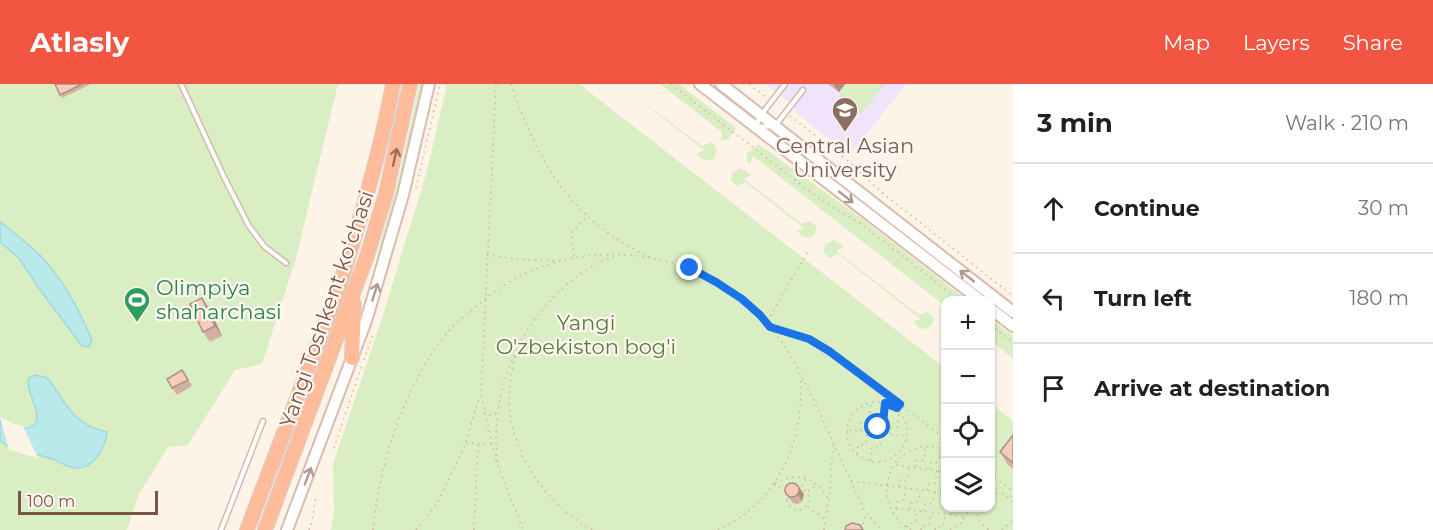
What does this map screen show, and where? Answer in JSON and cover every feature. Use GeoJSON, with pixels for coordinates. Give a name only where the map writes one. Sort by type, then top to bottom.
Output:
{"type":"FeatureCollection","features":[{"type":"Feature","properties":{"kind":"highway","name":"Yangi Toshkent ko‘chasi"},"geometry":{"type":"LineString","coordinates":[[247,530],[351,252],[369,190],[393,84]]}},
{"type":"Feature","properties":{"kind":"highway","name":"Yangi Toshkent ko‘chasi"},"geometry":{"type":"LineString","coordinates":[[265,530],[354,293],[386,193],[410,84]]}},
{"type":"Feature","properties":{"kind":"highway"},"geometry":{"type":"LineString","coordinates":[[352,358],[354,293]]}},
{"type":"Feature","properties":{"kind":"main road"},"geometry":{"type":"LineString","coordinates":[[287,530],[352,358],[391,238],[429,84]]}},
{"type":"Feature","properties":{"kind":"main road"},"geometry":{"type":"LineString","coordinates":[[700,84],[975,296]]}},
{"type":"Feature","properties":{"kind":"main road"},"geometry":{"type":"LineString","coordinates":[[721,84],[1013,312]]}},
{"type":"Feature","properties":{"kind":"main road"},"geometry":{"type":"LineString","coordinates":[[995,313],[1013,326]]}},
{"type":"Feature","properties":{"kind":"lane"},"geometry":{"type":"LineString","coordinates":[[181,84],[249,225],[264,246],[286,263]]}},
{"type":"Feature","properties":{"kind":"lane"},"geometry":{"type":"LineString","coordinates":[[785,84],[761,115],[755,127],[774,126],[803,90]]}},
{"type":"Feature","properties":{"kind":"lane"},"geometry":{"type":"LineString","coordinates":[[221,530],[262,421]]}},
{"type":"Feature","properties":{"kind":"path"},"geometry":{"type":"LineString","coordinates":[[496,84],[481,394],[498,466],[523,530]]}},
{"type":"Feature","properties":{"kind":"path"},"geometry":{"type":"LineString","coordinates":[[511,84],[524,122],[542,158],[557,182],[588,216],[626,246],[654,258],[690,268],[716,282],[742,299],[781,338],[801,375],[850,481],[867,513],[881,530]]}},
{"type":"Feature","properties":{"kind":"path"},"geometry":{"type":"LineString","coordinates":[[671,84],[821,200],[860,223],[954,296]]}},
{"type":"Feature","properties":{"kind":"path"},"geometry":{"type":"LineString","coordinates":[[749,84],[771,101]]}},
{"type":"Feature","properties":{"kind":"path"},"geometry":{"type":"LineString","coordinates":[[785,112],[847,160],[880,191],[1013,296]]}},
{"type":"Feature","properties":{"kind":"path"},"geometry":{"type":"LineString","coordinates":[[574,258],[571,233],[588,216]]}},
{"type":"Feature","properties":{"kind":"path"},"geometry":{"type":"LineString","coordinates":[[766,322],[809,250]]}},
{"type":"Feature","properties":{"kind":"path"},"geometry":{"type":"LineString","coordinates":[[373,530],[381,479],[395,429],[411,390],[448,331],[485,298],[537,268],[574,258],[622,254],[654,258]]}},
{"type":"Feature","properties":{"kind":"path"},"geometry":{"type":"LineString","coordinates":[[498,466],[495,441],[498,412],[507,369],[530,326],[554,296],[568,284],[610,257],[622,254]]}},
{"type":"Feature","properties":{"kind":"path"},"geometry":{"type":"LineString","coordinates":[[487,255],[561,261]]}},
{"type":"Feature","properties":{"kind":"path"},"geometry":{"type":"LineString","coordinates":[[770,327],[809,339],[829,351],[941,436]]}},
{"type":"Feature","properties":{"kind":"path"},"geometry":{"type":"LineString","coordinates":[[995,329],[1013,342]]}},
{"type":"Feature","properties":{"kind":"path"},"geometry":{"type":"LineString","coordinates":[[519,347],[511,386],[510,409],[516,441],[534,478],[544,491],[568,514],[592,530]]}},
{"type":"Feature","properties":{"kind":"path"},"geometry":{"type":"LineString","coordinates":[[718,530],[746,512],[773,484],[790,454],[797,436],[801,375]]}},
{"type":"Feature","properties":{"kind":"path"},"geometry":{"type":"LineString","coordinates":[[416,530],[438,502],[465,443],[481,394]]}},
{"type":"Feature","properties":{"kind":"path"},"geometry":{"type":"LineString","coordinates":[[860,431],[861,423],[867,423],[869,420],[872,402]]}},
{"type":"Feature","properties":{"kind":"path"},"geometry":{"type":"LineString","coordinates":[[872,402],[885,403],[897,408],[906,423],[908,437],[906,444],[898,454],[885,462],[870,462],[857,454],[849,443],[847,429],[852,415],[872,402]]}},
{"type":"Feature","properties":{"kind":"path"},"geometry":{"type":"LineString","coordinates":[[874,433],[875,427],[883,424],[885,403]]}},
{"type":"Feature","properties":{"kind":"path"},"geometry":{"type":"LineString","coordinates":[[897,408],[900,404]]}},
{"type":"Feature","properties":{"kind":"path"},"geometry":{"type":"LineString","coordinates":[[889,434],[889,428],[895,428],[897,425],[900,411]]}},
{"type":"Feature","properties":{"kind":"path"},"geometry":{"type":"LineString","coordinates":[[484,412],[492,416],[498,412]]}},
{"type":"Feature","properties":{"kind":"path"},"geometry":{"type":"LineString","coordinates":[[847,429],[908,437]]}},
{"type":"Feature","properties":{"kind":"path"},"geometry":{"type":"LineString","coordinates":[[857,454],[858,445],[866,442],[867,432]]}},
{"type":"Feature","properties":{"kind":"path"},"geometry":{"type":"LineString","coordinates":[[870,462],[872,447],[880,446],[882,434]]}},
{"type":"Feature","properties":{"kind":"path"},"geometry":{"type":"LineString","coordinates":[[824,530],[829,500],[833,442]]}},
{"type":"Feature","properties":{"kind":"path"},"geometry":{"type":"LineString","coordinates":[[465,443],[492,444]]}},
{"type":"Feature","properties":{"kind":"path"},"geometry":{"type":"LineString","coordinates":[[474,530],[478,444]]}},
{"type":"Feature","properties":{"kind":"path"},"geometry":{"type":"LineString","coordinates":[[915,468],[916,461],[922,461],[925,458],[926,447]]}},
{"type":"Feature","properties":{"kind":"path"},"geometry":{"type":"LineString","coordinates":[[911,530],[894,516],[887,504],[888,476],[902,457],[918,448],[940,448],[939,460],[936,463],[930,463],[930,470]]}},
{"type":"Feature","properties":{"kind":"path"},"geometry":{"type":"LineString","coordinates":[[898,454],[902,457]]}},
{"type":"Feature","properties":{"kind":"path"},"geometry":{"type":"LineString","coordinates":[[894,465],[941,472]]}},
{"type":"Feature","properties":{"kind":"path"},"geometry":{"type":"LineString","coordinates":[[898,487],[899,480],[905,481],[908,478],[909,467]]}},
{"type":"Feature","properties":{"kind":"path"},"geometry":{"type":"LineString","coordinates":[[927,490],[928,484],[935,483],[937,471]]}},
{"type":"Feature","properties":{"kind":"path"},"geometry":{"type":"LineString","coordinates":[[773,484],[792,477],[806,478],[818,485],[829,500]]}},
{"type":"Feature","properties":{"kind":"path"},"geometry":{"type":"LineString","coordinates":[[801,487],[806,478]]}},
{"type":"Feature","properties":{"kind":"path"},"geometry":{"type":"LineString","coordinates":[[995,478],[1013,492],[1009,497]]}},
{"type":"Feature","properties":{"kind":"path"},"geometry":{"type":"LineString","coordinates":[[850,481],[940,492],[941,486]]}},
{"type":"Feature","properties":{"kind":"path"},"geometry":{"type":"LineString","coordinates":[[773,484],[788,494]]}},
{"type":"Feature","properties":{"kind":"path"},"geometry":{"type":"LineString","coordinates":[[808,491],[818,485]]}},
{"type":"Feature","properties":{"kind":"path"},"geometry":{"type":"LineString","coordinates":[[801,487],[808,491],[810,498],[808,506],[803,509],[792,509],[788,505],[788,494],[794,488],[801,487]]}},
{"type":"Feature","properties":{"kind":"path"},"geometry":{"type":"LineString","coordinates":[[896,508],[897,502],[904,501],[906,488]]}},
{"type":"Feature","properties":{"kind":"path"},"geometry":{"type":"LineString","coordinates":[[910,510],[911,503],[919,500],[920,490]]}},
{"type":"Feature","properties":{"kind":"path"},"geometry":{"type":"LineString","coordinates":[[924,512],[925,504],[933,501],[934,491]]}},
{"type":"Feature","properties":{"kind":"path"},"geometry":{"type":"LineString","coordinates":[[995,493],[1009,497],[1013,502]]}},
{"type":"Feature","properties":{"kind":"path"},"geometry":{"type":"LineString","coordinates":[[309,530],[316,496]]}},
{"type":"Feature","properties":{"kind":"path"},"geometry":{"type":"LineString","coordinates":[[808,506],[826,520]]}},
{"type":"Feature","properties":{"kind":"path"},"geometry":{"type":"LineString","coordinates":[[890,508],[966,516]]}},
{"type":"Feature","properties":{"kind":"path"},"geometry":{"type":"LineString","coordinates":[[907,528],[908,524],[916,521],[917,511]]}},
{"type":"Feature","properties":{"kind":"path"},"geometry":{"type":"LineString","coordinates":[[921,530],[922,526],[930,523],[931,512]]}},
{"type":"Feature","properties":{"kind":"path"},"geometry":{"type":"LineString","coordinates":[[951,530],[960,524],[968,512]]}},
{"type":"Feature","properties":{"kind":"path"},"geometry":{"type":"LineString","coordinates":[[978,512],[981,524],[989,530]]}},
{"type":"Feature","properties":{"kind":"path"},"geometry":{"type":"LineString","coordinates":[[862,530],[867,513]]}},
{"type":"Feature","properties":{"kind":"path"},"geometry":{"type":"LineString","coordinates":[[936,530],[936,527],[943,526],[945,514]]}},
{"type":"Feature","properties":{"kind":"path"},"geometry":{"type":"LineString","coordinates":[[1002,530],[1013,521]]}},
{"type":"Feature","properties":{"kind":"path"},"geometry":{"type":"LineString","coordinates":[[420,523],[421,530]]}},
{"type":"Feature","properties":{"kind":"shaded area","name":"Central Asian University"},"geometry":{"type":"Polygon","coordinates":[[[766,84],[906,84],[850,155],[794,111],[796,108],[766,84]]]}},
{"type":"Feature","properties":{"kind":"green space","name":"Olimpiya shaharchasi"},"geometry":{"type":"Polygon","coordinates":[[[0,84],[338,84],[296,258],[262,364],[235,370],[188,445],[168,447],[138,496],[127,530],[0,530],[0,84]]]}},
{"type":"Feature","properties":{"kind":"green space"},"geometry":{"type":"Polygon","coordinates":[[[419,84],[423,84],[410,143],[379,254],[377,254],[400,173],[419,84]]]}},
{"type":"Feature","properties":{"kind":"green space","name":"Yangi O'zbekiston bog'i"},"geometry":{"type":"Polygon","coordinates":[[[447,84],[579,84],[941,365],[941,512],[995,512],[995,406],[1013,421],[1013,457],[1007,465],[1013,469],[1013,530],[331,530],[334,512],[333,464],[383,315],[427,171],[447,84]]]}},
{"type":"Feature","properties":{"kind":"green space"},"geometry":{"type":"Polygon","coordinates":[[[619,84],[702,146],[712,142],[717,148],[715,158],[707,160],[698,156],[696,154],[704,150],[619,84]]]}},
{"type":"Feature","properties":{"kind":"green space"},"geometry":{"type":"Polygon","coordinates":[[[660,84],[679,84],[736,128],[728,139],[721,141],[722,132],[660,84]]]}},
{"type":"Feature","properties":{"kind":"green space"},"geometry":{"type":"Polygon","coordinates":[[[845,84],[885,84],[861,114],[840,97],[839,92],[845,84]]]}},
{"type":"Feature","properties":{"kind":"green space"},"geometry":{"type":"Polygon","coordinates":[[[758,144],[861,218],[962,296],[941,296],[941,303],[753,156],[750,164],[747,162],[747,154],[758,144]]]}},
{"type":"Feature","properties":{"kind":"green space"},"geometry":{"type":"Polygon","coordinates":[[[741,168],[751,175],[744,179],[802,224],[810,221],[817,227],[815,234],[810,238],[803,237],[797,231],[804,228],[745,182],[737,186],[731,181],[732,173],[741,168]]]}},
{"type":"Feature","properties":{"kind":"green space"},"geometry":{"type":"Polygon","coordinates":[[[834,240],[844,246],[836,251],[919,315],[927,312],[934,318],[932,325],[926,329],[920,328],[913,322],[921,319],[838,254],[829,258],[824,253],[825,245],[834,240]]]}},
{"type":"Feature","properties":{"kind":"green space"},"geometry":{"type":"Polygon","coordinates":[[[995,323],[1013,336],[1013,358],[995,344],[995,323]]]}},
{"type":"Feature","properties":{"kind":"water"},"geometry":{"type":"Polygon","coordinates":[[[0,221],[40,255],[56,274],[87,328],[92,340],[89,347],[82,346],[19,258],[0,242],[0,221]]]}},
{"type":"Feature","properties":{"kind":"water"},"geometry":{"type":"Polygon","coordinates":[[[35,375],[45,377],[50,381],[80,420],[107,432],[100,452],[91,463],[78,468],[71,467],[52,459],[18,450],[0,441],[0,420],[23,428],[36,423],[36,411],[28,384],[29,378],[35,375]]]}},
{"type":"Feature","properties":{"kind":"pier"},"geometry":{"type":"Polygon","coordinates":[[[0,417],[23,426],[38,458],[9,450],[0,417]]]}},
{"type":"Feature","properties":{"kind":"building"},"geometry":{"type":"Polygon","coordinates":[[[55,84],[82,84],[60,95],[55,84]]]}},
{"type":"Feature","properties":{"kind":"building"},"geometry":{"type":"Polygon","coordinates":[[[202,298],[215,326],[203,332],[190,304],[202,298]]]}},
{"type":"Feature","properties":{"kind":"building"},"geometry":{"type":"Polygon","coordinates":[[[182,370],[188,380],[172,388],[167,379],[182,370]]]}},
{"type":"Feature","properties":{"kind":"building"},"geometry":{"type":"Polygon","coordinates":[[[1013,435],[1013,463],[1000,452],[1013,435]]]}},
{"type":"Feature","properties":{"kind":"building"},"geometry":{"type":"Polygon","coordinates":[[[789,483],[795,483],[799,490],[795,497],[789,497],[785,493],[785,487],[789,483]]]}},
{"type":"Feature","properties":{"kind":"building"},"geometry":{"type":"Polygon","coordinates":[[[852,523],[860,525],[863,530],[845,530],[846,526],[852,523]]]}},
{"type":"Feature","properties":{"kind":"place","name":"Central Asian University"},"geometry":{"type":"Point","coordinates":[845,133]}},
{"type":"Feature","properties":{"kind":"place","name":"Olimpiya shaharchasi"},"geometry":{"type":"Point","coordinates":[137,323]}},
{"type":"Feature","properties":{"kind":"route"},"geometry":{"type":"LineString","coordinates":[[690,268],[742,299],[770,327],[809,339],[856,370],[900,404],[897,408],[885,403],[883,424],[878,427]]}}]}
